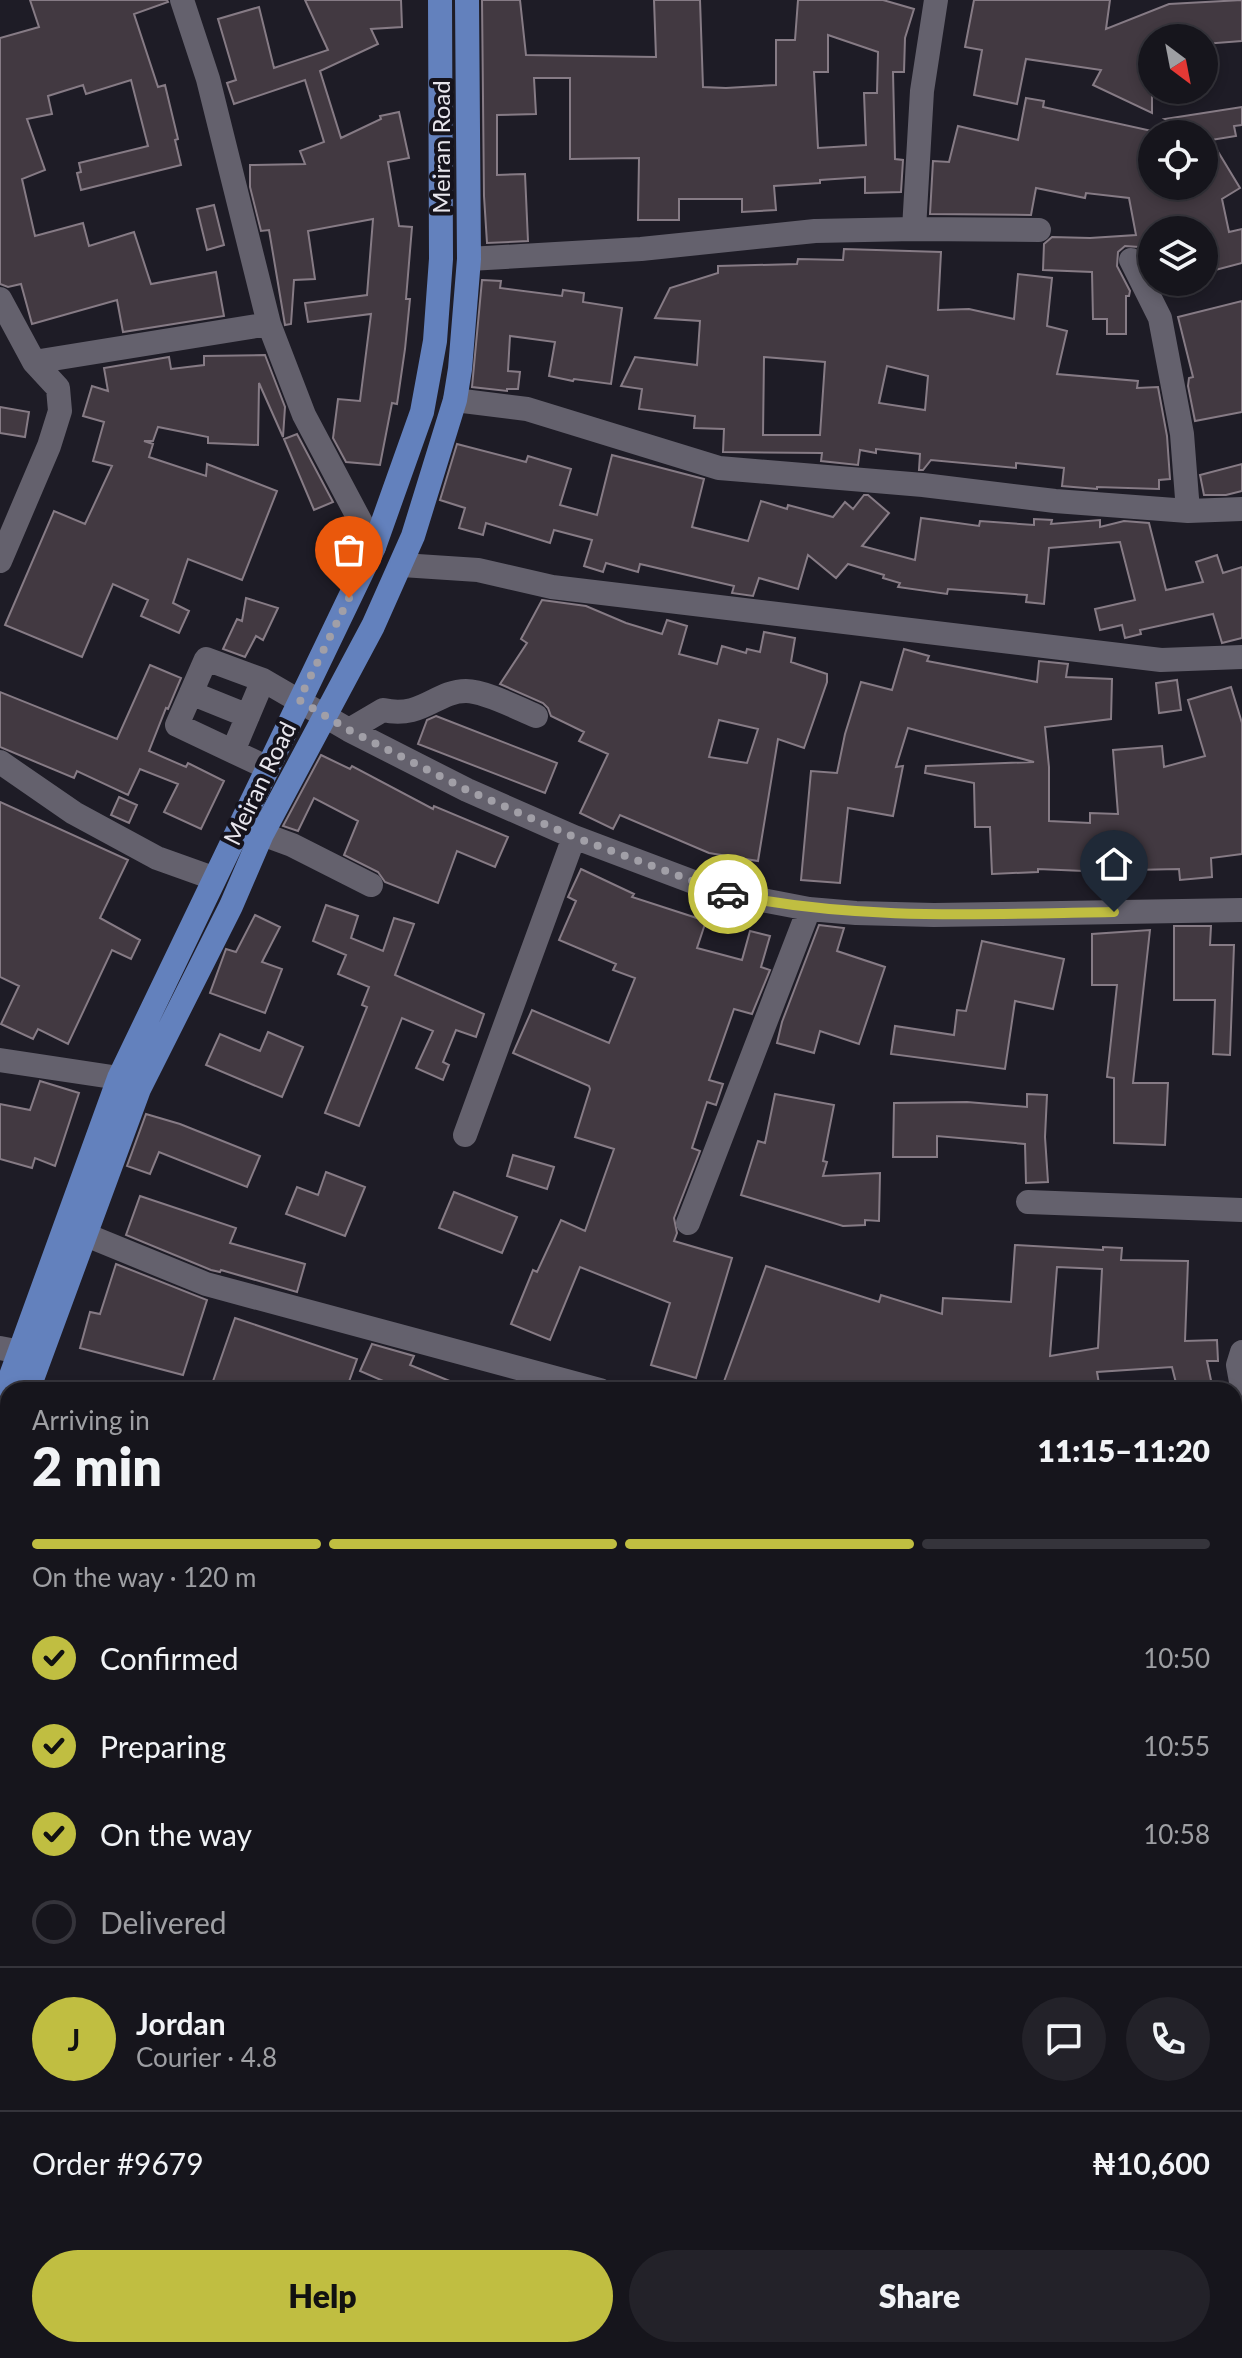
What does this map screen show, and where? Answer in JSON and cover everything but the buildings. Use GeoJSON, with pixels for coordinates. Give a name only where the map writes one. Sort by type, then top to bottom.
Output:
{"type":"FeatureCollection","features":[{"type":"Feature","properties":{"kind":"main road","name":"Meiran Road"},"geometry":{"type":"LineString","coordinates":[[5,1382],[11,1350],[119,1078],[374,547],[422,412],[435,341],[441,259],[440,0]]}},
{"type":"Feature","properties":{"kind":"main road","name":"Meiran Road"},"geometry":{"type":"LineString","coordinates":[[31,1382],[139,1089],[231,906],[262,834],[373,626],[402,565],[455,400],[469,259],[467,0]]}},
{"type":"Feature","properties":{"kind":"street"},"geometry":{"type":"LineString","coordinates":[[182,0],[208,79],[269,324],[304,415],[374,547]]}},
{"type":"Feature","properties":{"kind":"street"},"geometry":{"type":"LineString","coordinates":[[914,229],[922,91],[936,0]]}},
{"type":"Feature","properties":{"kind":"street"},"geometry":{"type":"LineString","coordinates":[[469,259],[641,249],[815,231],[1039,230]]}},
{"type":"Feature","properties":{"kind":"street"},"geometry":{"type":"LineString","coordinates":[[1131,260],[1160,318],[1182,434],[1188,511]]}},
{"type":"Feature","properties":{"kind":"street"},"geometry":{"type":"LineString","coordinates":[[0,299],[34,362],[58,388],[60,411],[49,446],[0,561]]}},
{"type":"Feature","properties":{"kind":"street"},"geometry":{"type":"LineString","coordinates":[[34,362],[269,324]]}},
{"type":"Feature","properties":{"kind":"street"},"geometry":{"type":"LineString","coordinates":[[455,400],[527,409],[719,468],[923,485],[1055,501],[1188,511],[1242,509]]}},
{"type":"Feature","properties":{"kind":"street"},"geometry":{"type":"LineString","coordinates":[[402,565],[478,570],[552,587],[1161,660],[1242,657]]}},
{"type":"Feature","properties":{"kind":"street"},"geometry":{"type":"LineString","coordinates":[[268,768],[177,725],[206,659],[263,680],[349,730],[467,790],[574,837],[720,892],[809,909],[934,915],[1242,910]]}},
{"type":"Feature","properties":{"kind":"street"},"geometry":{"type":"LineString","coordinates":[[233,751],[263,680]]}},
{"type":"Feature","properties":{"kind":"street"},"geometry":{"type":"LineString","coordinates":[[349,730],[383,710],[397,713],[413,710],[462,690],[474,691],[536,716]]}},
{"type":"Feature","properties":{"kind":"street"},"geometry":{"type":"LineString","coordinates":[[191,693],[248,716]]}},
{"type":"Feature","properties":{"kind":"street"},"geometry":{"type":"LineString","coordinates":[[0,762],[88,821],[157,858],[213,878]]}},
{"type":"Feature","properties":{"kind":"street"},"geometry":{"type":"LineString","coordinates":[[262,834],[292,845],[371,885]]}},
{"type":"Feature","properties":{"kind":"street"},"geometry":{"type":"LineString","coordinates":[[465,1135],[574,837]]}},
{"type":"Feature","properties":{"kind":"street"},"geometry":{"type":"LineString","coordinates":[[688,1223],[809,909]]}},
{"type":"Feature","properties":{"kind":"street"},"geometry":{"type":"LineString","coordinates":[[0,1060],[119,1078]]}},
{"type":"Feature","properties":{"kind":"street"},"geometry":{"type":"LineString","coordinates":[[1028,1202],[1242,1210]]}},
{"type":"Feature","properties":{"kind":"street"},"geometry":{"type":"LineString","coordinates":[[86,1235],[206,1284],[570,1382]]}},
{"type":"Feature","properties":{"kind":"street"},"geometry":{"type":"LineString","coordinates":[[1241,1382],[1238,1365],[1242,1352]]}},
{"type":"Feature","properties":{"kind":"way so far"},"geometry":{"type":"LineString","coordinates":[[349,598],[299,700],[349,730],[467,790],[574,837],[728,894]]}},
{"type":"Feature","properties":{"kind":"route"},"geometry":{"type":"LineString","coordinates":[[728,894],[809,909],[856,913],[1114,912]]}}]}
